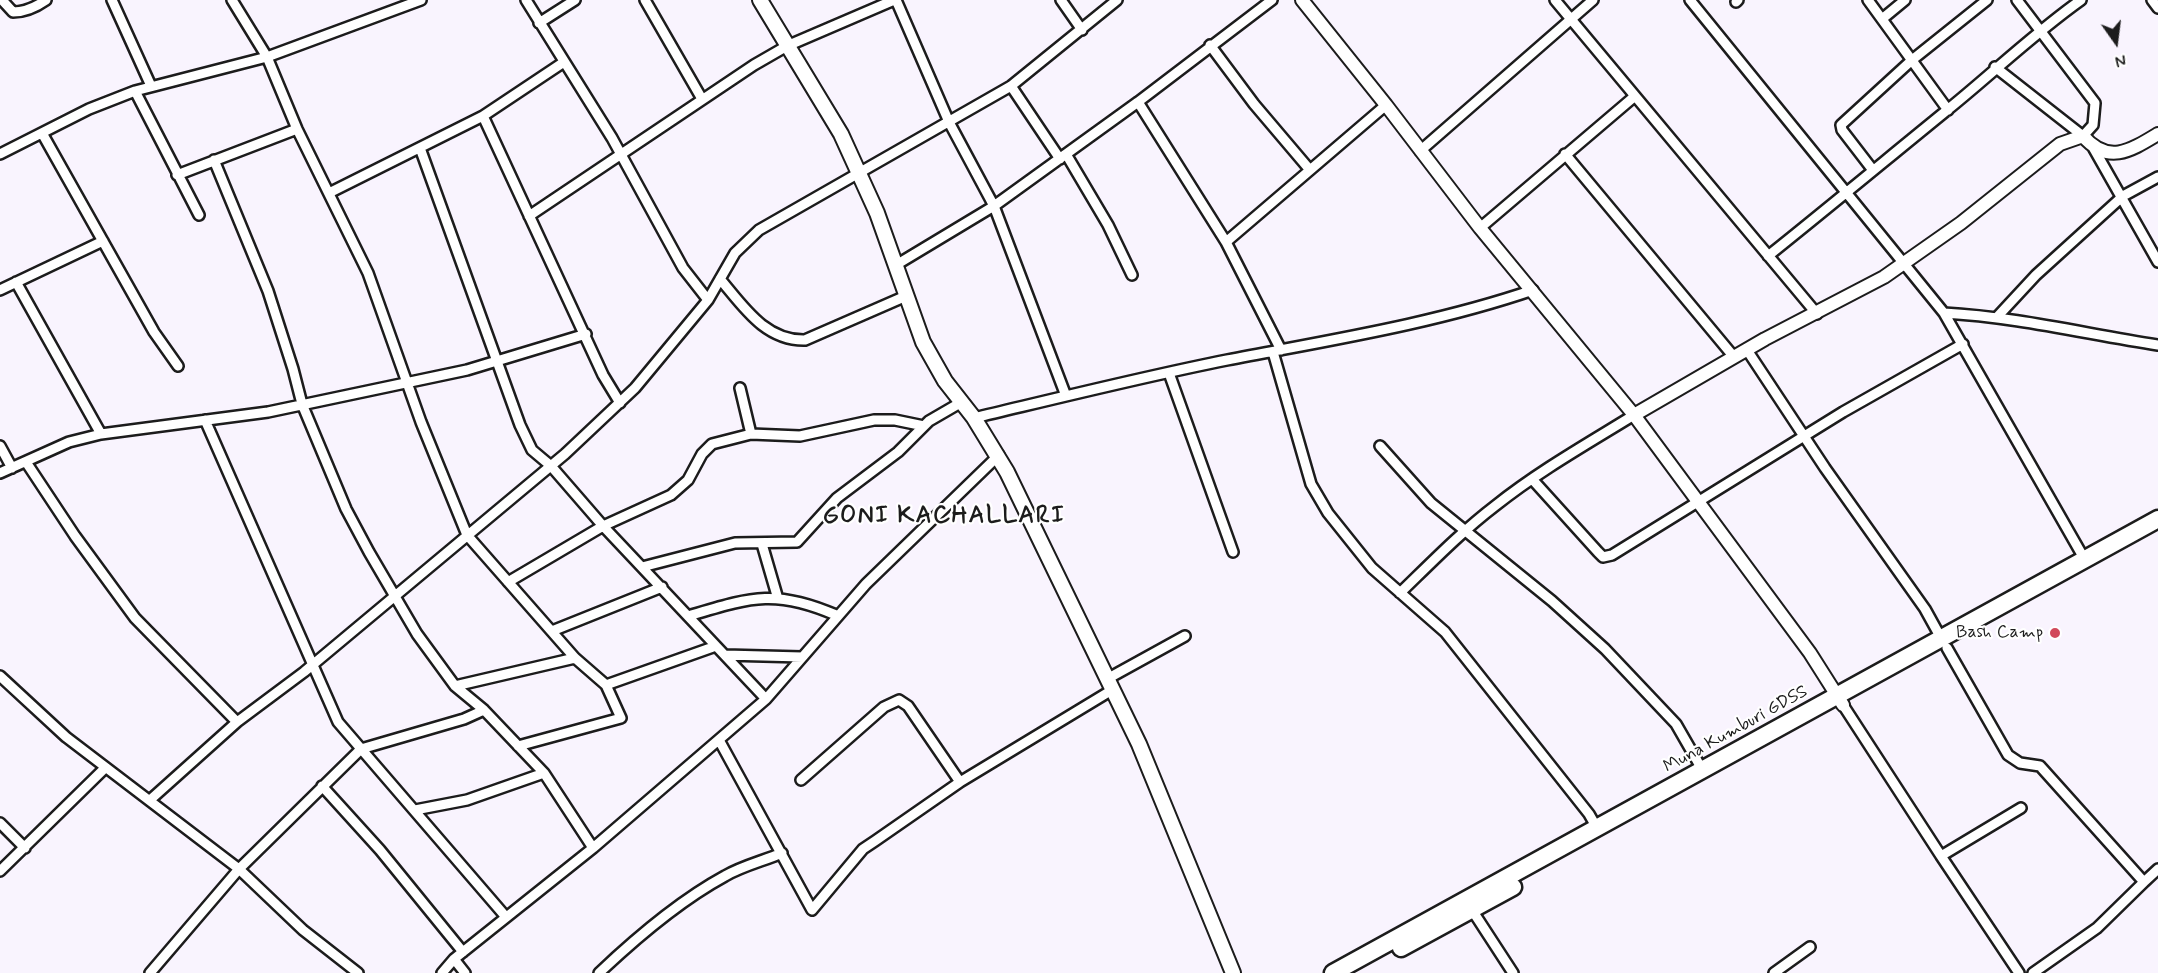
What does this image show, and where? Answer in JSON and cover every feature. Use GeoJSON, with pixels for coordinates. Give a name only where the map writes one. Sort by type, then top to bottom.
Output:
{"type":"FeatureCollection","features":[{"type":"Feature","properties":{"kind":"highway","name":"Muna Kumburi GDSS"},"geometry":{"type":"LineString","coordinates":[[1944,643],[2158,519]]}},
{"type":"Feature","properties":{"kind":"highway","name":"Muna Kumburi GDSS"},"geometry":{"type":"LineString","coordinates":[[1356,973],[1472,910],[1840,700],[2158,531]]}},
{"type":"Feature","properties":{"kind":"highway","name":"Muna Kumburi GDSS"},"geometry":{"type":"LineString","coordinates":[[1333,973],[1596,828],[1840,700]]}},
{"type":"Feature","properties":{"kind":"main road"},"geometry":{"type":"LineString","coordinates":[[760,0],[841,134],[859,172],[896,265],[923,342],[960,403],[974,418],[999,455],[1138,744],[1233,973]]}},
{"type":"Feature","properties":{"kind":"street"},"geometry":{"type":"LineString","coordinates":[[2,0],[13,12],[19,12],[32,9],[46,0]]}},
{"type":"Feature","properties":{"kind":"street"},"geometry":{"type":"LineString","coordinates":[[112,0],[151,86]]}},
{"type":"Feature","properties":{"kind":"street"},"geometry":{"type":"LineString","coordinates":[[232,0],[267,57],[297,129],[368,273],[407,382],[467,535],[575,658],[606,685],[621,718],[518,746]]}},
{"type":"Feature","properties":{"kind":"street"},"geometry":{"type":"LineString","coordinates":[[0,154],[135,91],[267,57],[421,0]]}},
{"type":"Feature","properties":{"kind":"street"},"geometry":{"type":"LineString","coordinates":[[526,0],[622,155],[683,268],[708,300]]}},
{"type":"Feature","properties":{"kind":"street"},"geometry":{"type":"LineString","coordinates":[[539,23],[575,0]]}},
{"type":"Feature","properties":{"kind":"street"},"geometry":{"type":"LineString","coordinates":[[645,0],[702,99]]}},
{"type":"Feature","properties":{"kind":"street"},"geometry":{"type":"LineString","coordinates":[[529,216],[702,99],[787,46],[895,0],[949,122],[994,206],[1066,396]]}},
{"type":"Feature","properties":{"kind":"street"},"geometry":{"type":"LineString","coordinates":[[1061,0],[1082,30]]}},
{"type":"Feature","properties":{"kind":"street"},"geometry":{"type":"LineString","coordinates":[[150,800],[237,722],[394,597],[551,466],[620,403],[708,300],[735,253],[759,230],[1011,86],[1117,0]]}},
{"type":"Feature","properties":{"kind":"street"},"geometry":{"type":"LineString","coordinates":[[896,265],[994,206],[1138,102],[1272,0]]}},
{"type":"Feature","properties":{"kind":"street"},"geometry":{"type":"LineString","coordinates":[[1302,0],[1480,228],[1634,415],[1810,653],[2019,973]]}},
{"type":"Feature","properties":{"kind":"street"},"geometry":{"type":"LineString","coordinates":[[1555,0],[1817,314]]}},
{"type":"Feature","properties":{"kind":"street"},"geometry":{"type":"LineString","coordinates":[[1420,151],[1593,0]]}},
{"type":"Feature","properties":{"kind":"street"},"geometry":{"type":"LineString","coordinates":[[1690,0],[1944,312],[2085,560]]}},
{"type":"Feature","properties":{"kind":"street"},"geometry":{"type":"LineString","coordinates":[[1868,0],[1948,110]]}},
{"type":"Feature","properties":{"kind":"street"},"geometry":{"type":"LineString","coordinates":[[1882,19],[1905,0]]}},
{"type":"Feature","properties":{"kind":"street"},"geometry":{"type":"LineString","coordinates":[[1872,169],[1842,130],[1841,125],[1912,60],[1987,0]]}},
{"type":"Feature","properties":{"kind":"street"},"geometry":{"type":"LineString","coordinates":[[1400,593],[1464,531],[1532,479],[1634,415],[1734,357],[1817,314],[1905,264],[1961,223],[2060,144],[2083,136],[2094,125],[2095,103],[2038,31],[2017,0]]}},
{"type":"Feature","properties":{"kind":"street"},"geometry":{"type":"LineString","coordinates":[[1768,256],[1872,169],[1948,110],[2038,31],[2081,0]]}},
{"type":"Feature","properties":{"kind":"street"},"geometry":{"type":"LineString","coordinates":[[2152,0],[2158,8]]}},
{"type":"Feature","properties":{"kind":"street"},"geometry":{"type":"LineString","coordinates":[[1210,45],[1254,104],[1310,170]]}},
{"type":"Feature","properties":{"kind":"street"},"geometry":{"type":"LineString","coordinates":[[329,193],[483,116],[564,62]]}},
{"type":"Feature","properties":{"kind":"street"},"geometry":{"type":"LineString","coordinates":[[1995,67],[2083,136],[2094,149],[2123,196],[2158,262]]}},
{"type":"Feature","properties":{"kind":"street"},"geometry":{"type":"LineString","coordinates":[[1011,86],[1063,156],[1108,225],[1132,274]]}},
{"type":"Feature","properties":{"kind":"street"},"geometry":{"type":"LineString","coordinates":[[135,91],[199,215]]}},
{"type":"Feature","properties":{"kind":"street"},"geometry":{"type":"LineString","coordinates":[[1480,228],[1635,96]]}},
{"type":"Feature","properties":{"kind":"street"},"geometry":{"type":"LineString","coordinates":[[1138,102],[1226,242],[1277,351],[1311,484],[1319,501],[1372,568],[1445,632],[1589,814],[1596,828]]}},
{"type":"Feature","properties":{"kind":"street"},"geometry":{"type":"LineString","coordinates":[[1226,242],[1386,105]]}},
{"type":"Feature","properties":{"kind":"street"},"geometry":{"type":"LineString","coordinates":[[483,116],[586,334],[603,375],[620,403]]}},
{"type":"Feature","properties":{"kind":"street"},"geometry":{"type":"LineString","coordinates":[[177,175],[297,129]]}},
{"type":"Feature","properties":{"kind":"street"},"geometry":{"type":"LineString","coordinates":[[42,133],[154,332],[178,366]]}},
{"type":"Feature","properties":{"kind":"street"},"geometry":{"type":"LineString","coordinates":[[2094,149],[2115,154],[2136,147],[2158,134]]}},
{"type":"Feature","properties":{"kind":"street"},"geometry":{"type":"LineString","coordinates":[[420,148],[532,450],[551,466],[603,526],[766,699]]}},
{"type":"Feature","properties":{"kind":"street"},"geometry":{"type":"LineString","coordinates":[[1565,154],[1734,357]]}},
{"type":"Feature","properties":{"kind":"street"},"geometry":{"type":"LineString","coordinates":[[214,160],[268,291],[302,404],[346,509],[394,597],[417,634],[455,686],[483,710],[544,773],[593,848]]}},
{"type":"Feature","properties":{"kind":"street"},"geometry":{"type":"LineString","coordinates":[[1998,316],[2036,275],[2123,196],[2158,177]]}},
{"type":"Feature","properties":{"kind":"street"},"geometry":{"type":"LineString","coordinates":[[0,290],[102,241]]}},
{"type":"Feature","properties":{"kind":"street"},"geometry":{"type":"LineString","coordinates":[[720,279],[754,319],[773,334],[789,340],[805,340],[906,296]]}},
{"type":"Feature","properties":{"kind":"street"},"geometry":{"type":"LineString","coordinates":[[16,282],[101,434]]}},
{"type":"Feature","properties":{"kind":"street"},"geometry":{"type":"LineString","coordinates":[[974,418],[1169,373],[1407,326],[1474,310],[1533,290]]}},
{"type":"Feature","properties":{"kind":"street"},"geometry":{"type":"LineString","coordinates":[[1944,312],[1998,316],[2158,345]]}},
{"type":"Feature","properties":{"kind":"street"},"geometry":{"type":"LineString","coordinates":[[0,473],[69,442],[101,434],[268,412],[498,361],[586,334]]}},
{"type":"Feature","properties":{"kind":"street"},"geometry":{"type":"LineString","coordinates":[[1532,479],[1604,557],[1627,547],[1803,436],[1963,344]]}},
{"type":"Feature","properties":{"kind":"street"},"geometry":{"type":"LineString","coordinates":[[1747,350],[1803,436],[1925,609],[2008,756],[2020,763],[2040,766],[2144,882]]}},
{"type":"Feature","properties":{"kind":"street"},"geometry":{"type":"LineString","coordinates":[[1169,373],[1233,552]]}},
{"type":"Feature","properties":{"kind":"street"},"geometry":{"type":"LineString","coordinates":[[740,388],[751,434]]}},
{"type":"Feature","properties":{"kind":"street"},"geometry":{"type":"LineString","coordinates":[[642,567],[735,543],[797,542],[837,498],[898,452],[924,426],[960,403]]}},
{"type":"Feature","properties":{"kind":"street"},"geometry":{"type":"LineString","coordinates":[[205,420],[314,662],[325,697],[338,722],[506,917]]}},
{"type":"Feature","properties":{"kind":"street"},"geometry":{"type":"LineString","coordinates":[[508,582],[603,526],[671,495],[688,480],[702,454],[712,444],[751,434],[800,436],[874,420],[895,420],[924,426]]}},
{"type":"Feature","properties":{"kind":"street"},"geometry":{"type":"LineString","coordinates":[[0,446],[12,468]]}},
{"type":"Feature","properties":{"kind":"street"},"geometry":{"type":"LineString","coordinates":[[1380,446],[1431,503],[1552,601],[1605,648],[1676,724],[1703,771]]}},
{"type":"Feature","properties":{"kind":"street"},"geometry":{"type":"LineString","coordinates":[[442,973],[454,959],[593,848],[766,699],[836,615],[999,455]]}},
{"type":"Feature","properties":{"kind":"street"},"geometry":{"type":"LineString","coordinates":[[26,462],[75,536],[135,618],[237,722]]}},
{"type":"Feature","properties":{"kind":"street"},"geometry":{"type":"LineString","coordinates":[[762,544],[778,599]]}},
{"type":"Feature","properties":{"kind":"street"},"geometry":{"type":"LineString","coordinates":[[552,631],[662,587]]}},
{"type":"Feature","properties":{"kind":"street"},"geometry":{"type":"LineString","coordinates":[[688,616],[750,598],[807,602],[836,615]]}},
{"type":"Feature","properties":{"kind":"street"},"geometry":{"type":"LineString","coordinates":[[719,740],[762,822],[782,853],[812,909],[863,849],[960,782],[1185,636]]}},
{"type":"Feature","properties":{"kind":"street"},"geometry":{"type":"LineString","coordinates":[[606,685],[716,646]]}},
{"type":"Feature","properties":{"kind":"street"},"geometry":{"type":"LineString","coordinates":[[725,656],[802,657]]}},
{"type":"Feature","properties":{"kind":"street"},"geometry":{"type":"LineString","coordinates":[[455,686],[575,658]]}},
{"type":"Feature","properties":{"kind":"street"},"geometry":{"type":"LineString","coordinates":[[1,678],[66,737],[239,869],[303,930],[358,973]]}},
{"type":"Feature","properties":{"kind":"street"},"geometry":{"type":"LineString","coordinates":[[801,780],[884,707],[899,700],[908,706],[960,782]]}},
{"type":"Feature","properties":{"kind":"street"},"geometry":{"type":"LineString","coordinates":[[150,973],[239,869],[361,749],[464,719],[483,710]]}},
{"type":"Feature","properties":{"kind":"street"},"geometry":{"type":"LineString","coordinates":[[0,870],[105,768]]}},
{"type":"Feature","properties":{"kind":"street"},"geometry":{"type":"LineString","coordinates":[[415,810],[467,800],[544,773]]}},
{"type":"Feature","properties":{"kind":"street"},"geometry":{"type":"LineString","coordinates":[[322,786],[380,850],[463,952]]}},
{"type":"Feature","properties":{"kind":"street"},"geometry":{"type":"LineString","coordinates":[[1941,856],[2021,808]]}},
{"type":"Feature","properties":{"kind":"street"},"geometry":{"type":"LineString","coordinates":[[0,823],[25,848]]}},
{"type":"Feature","properties":{"kind":"street"},"geometry":{"type":"LineString","coordinates":[[599,973],[659,920],[702,890],[727,875],[782,853]]}},
{"type":"Feature","properties":{"kind":"street"},"geometry":{"type":"LineString","coordinates":[[2033,973],[2097,928],[2158,869]]}},
{"type":"Feature","properties":{"kind":"street"},"geometry":{"type":"LineString","coordinates":[[1472,910],[1512,973]]}},
{"type":"Feature","properties":{"kind":"street"},"geometry":{"type":"LineString","coordinates":[[1774,973],[1810,947]]}},
{"type":"Feature","properties":{"kind":"street"},"geometry":{"type":"LineString","coordinates":[[454,959],[465,973]]}},
{"type":"Feature","properties":{"kind":"place","name":"Bash Camp"},"geometry":{"type":"Point","coordinates":[2055,633]}},
{"type":"Feature","properties":{"kind":"district","name":"GONI KACHALLARI"},"geometry":{"type":"Point","coordinates":[944,517]}}]}
